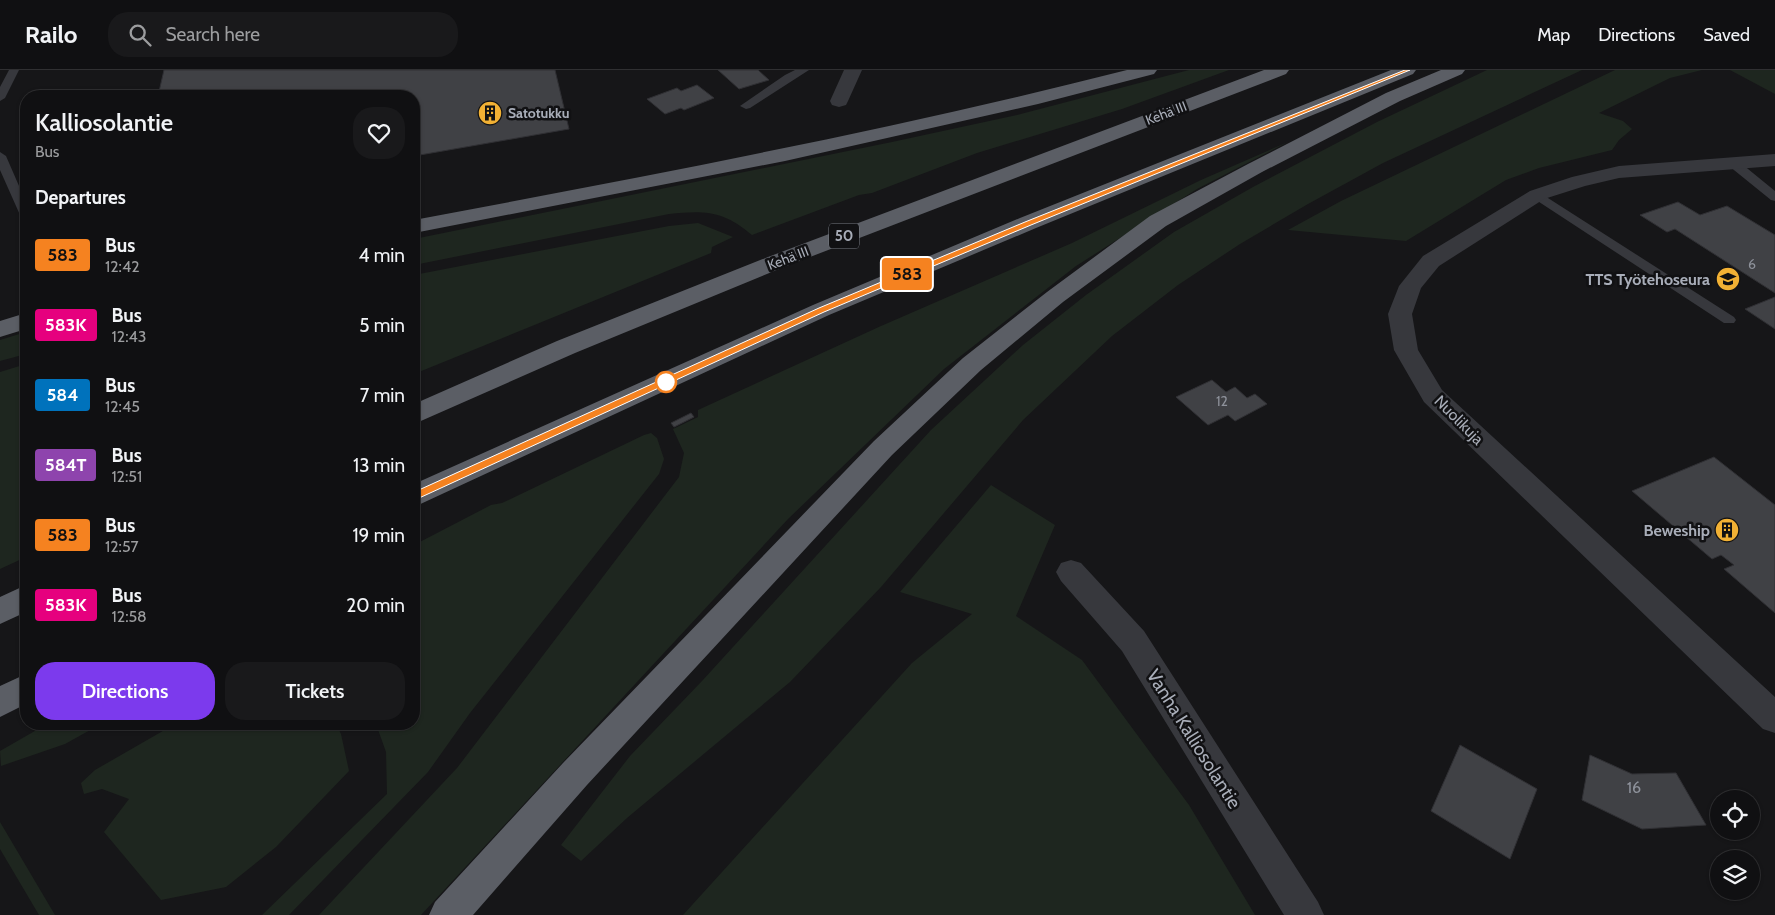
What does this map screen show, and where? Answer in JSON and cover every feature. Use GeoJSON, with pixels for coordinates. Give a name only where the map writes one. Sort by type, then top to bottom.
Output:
{"type":"FeatureCollection","features":[{"type":"Feature","properties":{"kind":"highway"},"geometry":{"type":"LineString","coordinates":[[420,226],[785,155],[1038,98],[1148,70]]}},
{"type":"Feature","properties":{"kind":"highway","name":"Kehä III"},"geometry":{"type":"LineString","coordinates":[[420,412],[566,347],[758,270],[1280,70]]}},
{"type":"Feature","properties":{"kind":"highway"},"geometry":{"type":"LineString","coordinates":[[420,493],[822,310],[1028,223],[1407,70]]}},
{"type":"Feature","properties":{"kind":"highway"},"geometry":{"type":"LineString","coordinates":[[448,915],[575,774],[883,448],[972,364],[1055,297],[1158,221],[1385,101],[1456,70]]}},
{"type":"Feature","properties":{"kind":"highway"},"geometry":{"type":"LineString","coordinates":[[0,329],[20,323]]}},
{"type":"Feature","properties":{"kind":"highway"},"geometry":{"type":"LineString","coordinates":[[0,611],[20,601]]}},
{"type":"Feature","properties":{"kind":"highway"},"geometry":{"type":"LineString","coordinates":[[0,702],[20,691]]}},
{"type":"Feature","properties":{"kind":"street"},"geometry":{"type":"LineString","coordinates":[[838,100],[853,70]]}},
{"type":"Feature","properties":{"kind":"street","name":"Nuolikuja"},"geometry":{"type":"LineString","coordinates":[[1775,160],[1619,172],[1579,181],[1537,195],[1431,261],[1410,286],[1400,314],[1406,350],[1433,396],[1775,718]]}},
{"type":"Feature","properties":{"kind":"street","name":"Vanha Kalliosolantie"},"geometry":{"type":"LineString","coordinates":[[1071,572],[1132,641],[1305,915]]}},
{"type":"Feature","properties":{"kind":"lane"},"geometry":{"type":"LineString","coordinates":[[0,98],[14,70]]}},
{"type":"Feature","properties":{"kind":"lane"},"geometry":{"type":"LineString","coordinates":[[746,106],[789,77],[804,70]]}},
{"type":"Feature","properties":{"kind":"lane"},"geometry":{"type":"LineString","coordinates":[[0,156],[20,201]]}},
{"type":"Feature","properties":{"kind":"lane"},"geometry":{"type":"LineString","coordinates":[[1733,162],[1775,197]]}},
{"type":"Feature","properties":{"kind":"lane"},"geometry":{"type":"LineString","coordinates":[[1537,195],[1729,320]]}},
{"type":"Feature","properties":{"kind":"shaded area"},"geometry":{"type":"Polygon","coordinates":[[[1189,70],[1229,70],[1122,109],[977,153],[872,193],[859,195],[752,235],[732,221],[714,214],[693,212],[669,214],[420,264],[420,238],[1017,115],[1189,70]]]}},
{"type":"Feature","properties":{"kind":"shaded area"},"geometry":{"type":"Polygon","coordinates":[[[1487,70],[1582,70],[1383,163],[1240,244],[1178,285],[1112,336],[1023,420],[881,587],[790,682],[627,818],[581,861],[561,845],[630,756],[702,681],[931,430],[1023,345],[1086,295],[1174,232],[1253,187],[1377,122],[1487,70]]]}},
{"type":"Feature","properties":{"kind":"shaded area"},"geometry":{"type":"Polygon","coordinates":[[[1615,70],[1702,70],[1670,78],[1599,113],[1623,121],[1632,129],[1619,140],[1612,150],[1539,168],[1506,180],[1406,241],[1288,230],[1341,201],[1615,70]]]}},
{"type":"Feature","properties":{"kind":"shaded area"},"geometry":{"type":"Polygon","coordinates":[[[1730,70],[1775,70],[1775,94],[1730,70]]]}},
{"type":"Feature","properties":{"kind":"shaded area"},"geometry":{"type":"Polygon","coordinates":[[[1288,142],[1197,189],[1076,266],[944,369],[788,519],[421,915],[319,915],[457,768],[679,477],[684,453],[673,429],[698,417],[698,410],[881,326],[1072,243],[1201,180],[1288,142]]]}},
{"type":"Feature","properties":{"kind":"shaded area"},"geometry":{"type":"Polygon","coordinates":[[[698,223],[733,237],[712,247],[711,253],[420,372],[420,274],[669,226],[698,223]]]}},
{"type":"Feature","properties":{"kind":"shaded area"},"geometry":{"type":"Polygon","coordinates":[[[20,334],[20,356],[0,361],[0,340],[20,334]]]}},
{"type":"Feature","properties":{"kind":"shaded area"},"geometry":{"type":"Polygon","coordinates":[[[20,366],[20,560],[0,569],[0,372],[20,366]]]}},
{"type":"Feature","properties":{"kind":"shaded area"},"geometry":{"type":"Polygon","coordinates":[[[651,433],[657,438],[664,459],[659,474],[470,713],[428,772],[289,915],[262,915],[387,794],[386,752],[378,730],[420,730],[420,542],[491,505],[502,503],[651,433]]]}},
{"type":"Feature","properties":{"kind":"shaded area"},"geometry":{"type":"Polygon","coordinates":[[[991,485],[1055,525],[1016,616],[1082,660],[1189,805],[1255,915],[683,915],[912,663],[972,614],[900,592],[991,485]]]}},
{"type":"Feature","properties":{"kind":"shaded area"},"geometry":{"type":"Polygon","coordinates":[[[37,730],[90,730],[65,744],[1,766],[0,751],[37,730]]]}},
{"type":"Feature","properties":{"kind":"shaded area"},"geometry":{"type":"Polygon","coordinates":[[[165,730],[339,730],[349,771],[276,847],[226,887],[161,900],[104,832],[129,799],[102,789],[84,794],[81,783],[95,770],[165,730]]]}},
{"type":"Feature","properties":{"kind":"shaded area"},"geometry":{"type":"Polygon","coordinates":[[[0,822],[55,915],[39,915],[0,849],[0,822]]]}},
{"type":"Feature","properties":{"kind":"building","name":"Satotukku"},"geometry":{"type":"Polygon","coordinates":[[[164,70],[555,70],[569,129],[420,155],[420,90],[159,90],[164,70]]]}},
{"type":"Feature","properties":{"kind":"building"},"geometry":{"type":"Polygon","coordinates":[[[718,70],[758,70],[769,80],[739,89],[718,70]]]}},
{"type":"Feature","properties":{"kind":"building"},"geometry":{"type":"Polygon","coordinates":[[[697,85],[714,98],[684,110],[681,108],[665,114],[647,99],[677,88],[681,91],[697,85]]]}},
{"type":"Feature","properties":{"kind":"building"},"geometry":{"type":"Polygon","coordinates":[[[1678,202],[1700,215],[1727,206],[1775,235],[1775,293],[1675,229],[1667,232],[1640,215],[1678,202]]]}},
{"type":"Feature","properties":{"kind":"building"},"geometry":{"type":"Polygon","coordinates":[[[1775,297],[1775,329],[1745,309],[1775,297]]]}},
{"type":"Feature","properties":{"kind":"building"},"geometry":{"type":"Polygon","coordinates":[[[1212,380],[1226,392],[1235,387],[1247,398],[1255,394],[1267,404],[1235,421],[1228,415],[1208,425],[1176,397],[1212,380]]]}},
{"type":"Feature","properties":{"kind":"building"},"geometry":{"type":"Polygon","coordinates":[[[691,413],[694,417],[674,427],[671,423],[691,413]]]}},
{"type":"Feature","properties":{"kind":"building","name":"Beweship"},"geometry":{"type":"Polygon","coordinates":[[[1714,457],[1775,505],[1775,613],[1724,569],[1734,565],[1721,555],[1712,559],[1632,491],[1714,457]]]}},
{"type":"Feature","properties":{"kind":"building"},"geometry":{"type":"Polygon","coordinates":[[[1460,745],[1537,789],[1510,859],[1431,811],[1460,745]]]}},
{"type":"Feature","properties":{"kind":"building"},"geometry":{"type":"Polygon","coordinates":[[[1590,755],[1632,774],[1676,773],[1706,825],[1642,829],[1582,800],[1590,755]]]}},
{"type":"Feature","properties":{"kind":"bus line","name":"583"},"geometry":{"type":"LineString","coordinates":[[420,493],[822,310],[1028,223],[1407,70]]}},
{"type":"Feature","properties":{"kind":"place","name":"Satotukku"},"geometry":{"type":"Point","coordinates":[490,113]}},
{"type":"Feature","properties":{"kind":"place","name":"TTS Työtehoseura"},"geometry":{"type":"Point","coordinates":[1728,279]}},
{"type":"Feature","properties":{"kind":"place","name":"Beweship"},"geometry":{"type":"Point","coordinates":[1727,530]}}]}
